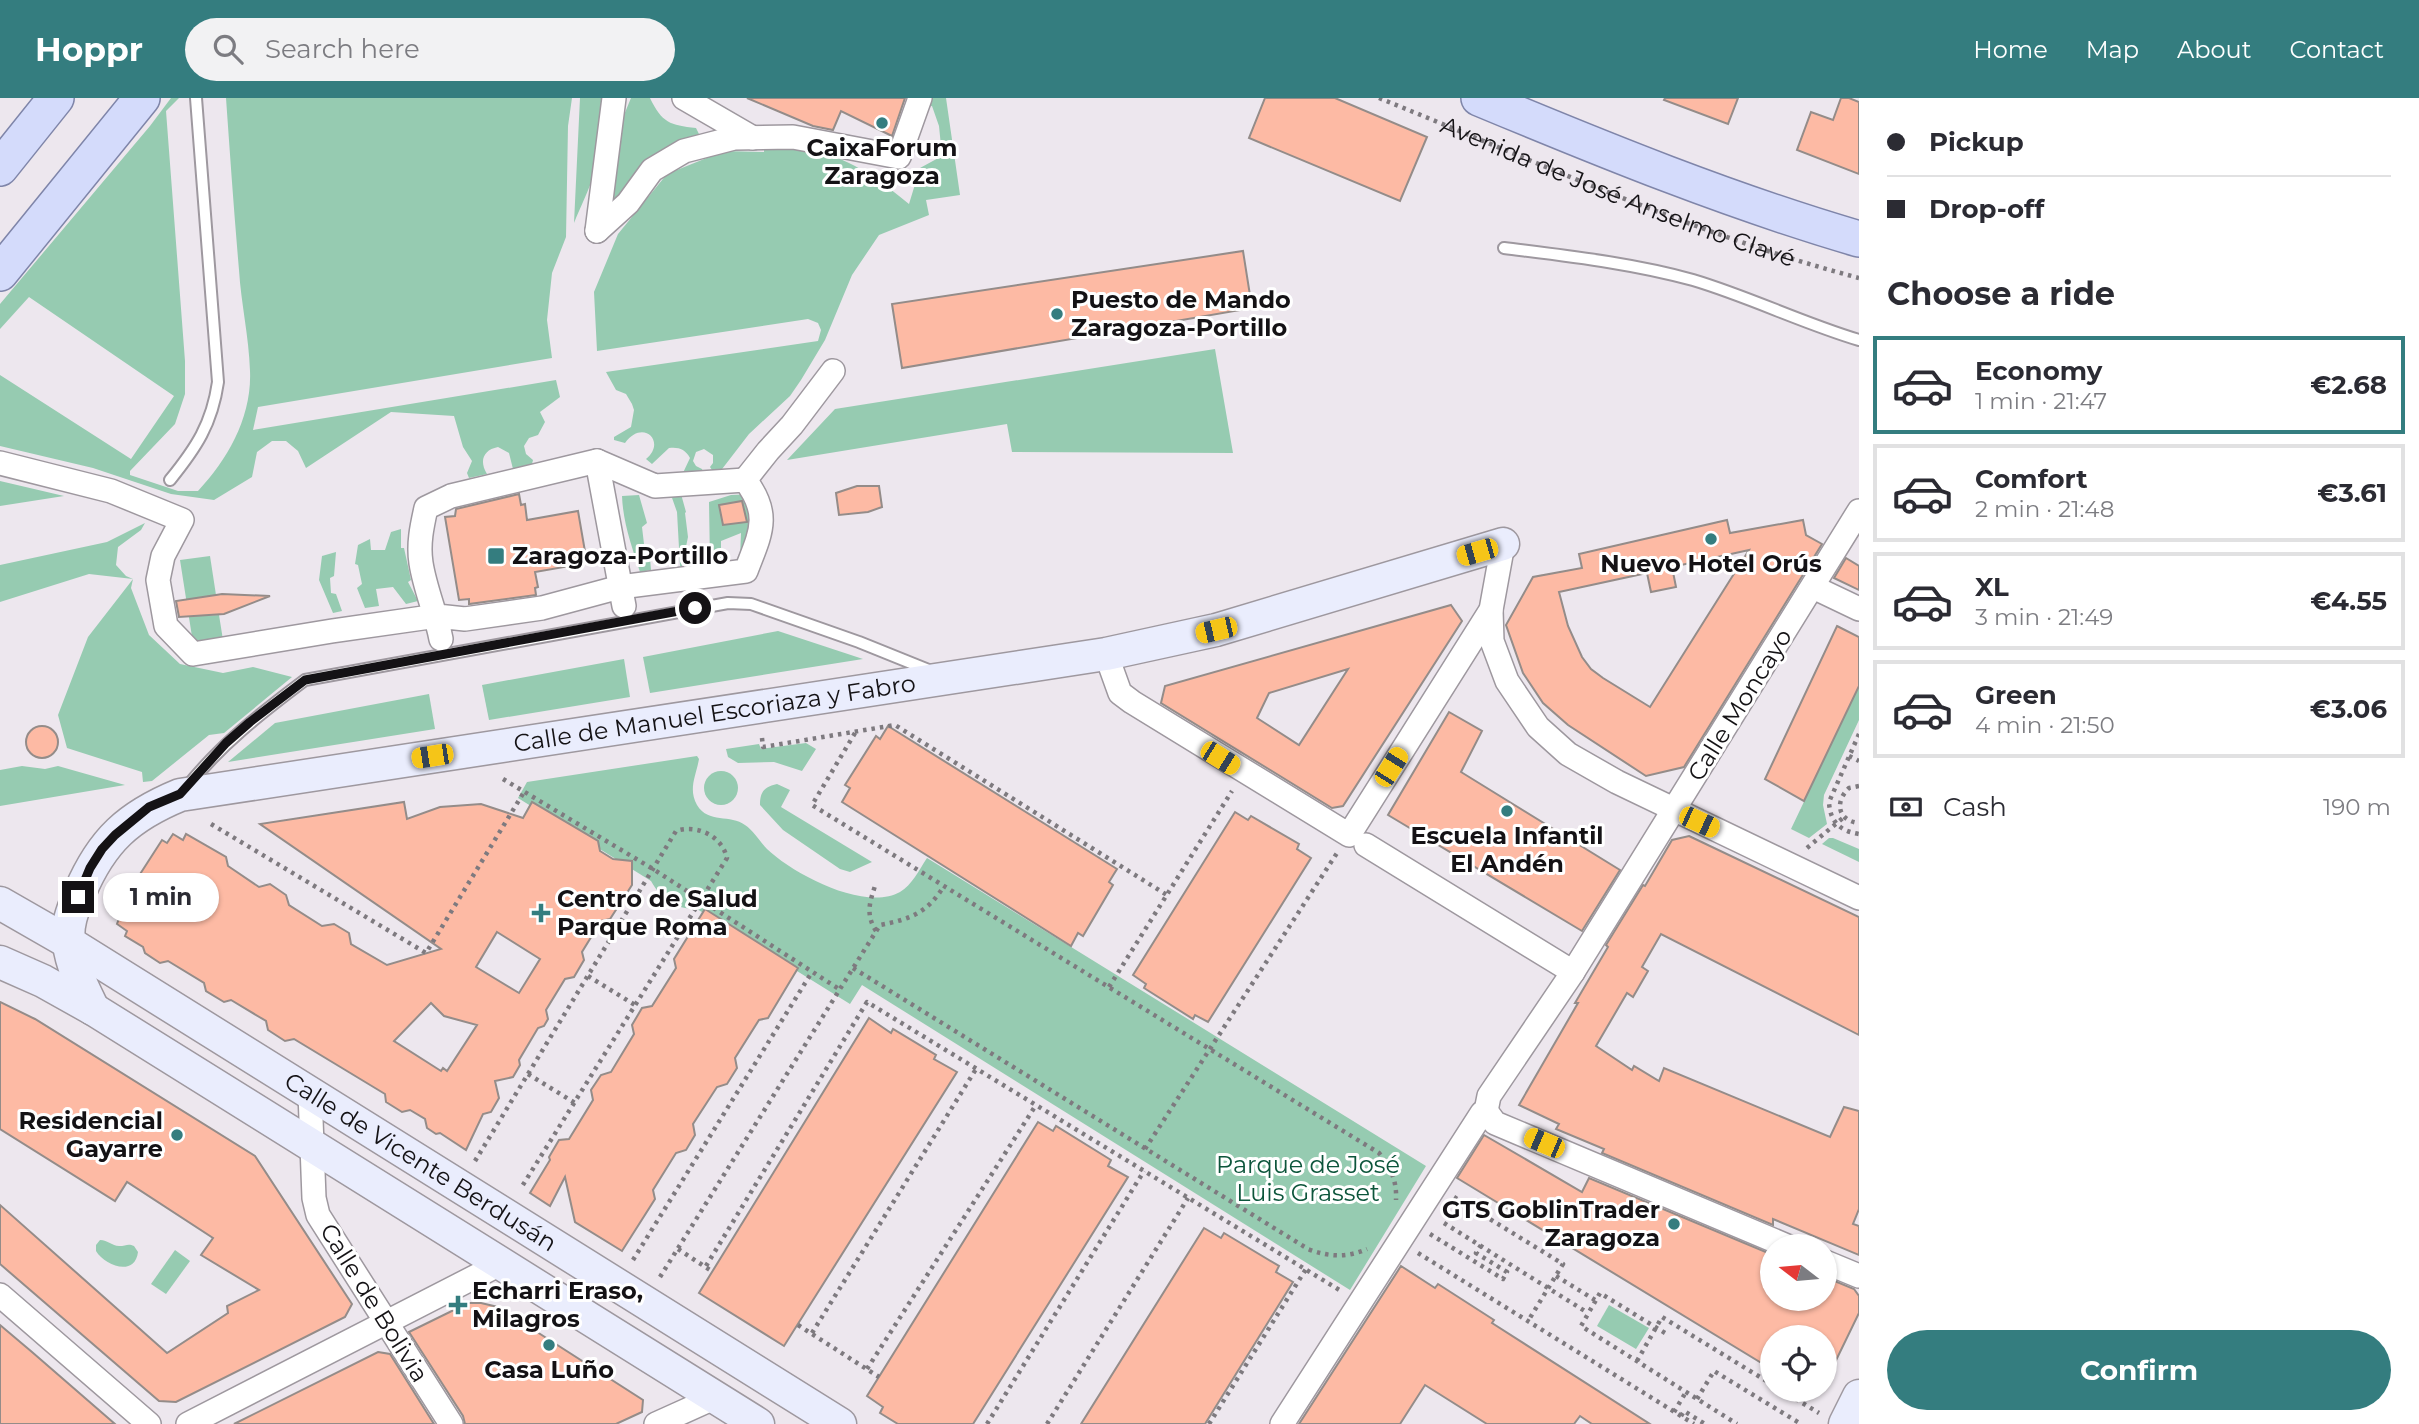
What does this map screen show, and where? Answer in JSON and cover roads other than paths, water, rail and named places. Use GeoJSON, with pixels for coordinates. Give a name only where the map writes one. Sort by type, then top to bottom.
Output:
{"type":"FeatureCollection","features":[{"type":"Feature","properties":{"kind":"main road"},"geometry":{"type":"LineString","coordinates":[[0,167],[56,98]]}},
{"type":"Feature","properties":{"kind":"main road"},"geometry":{"type":"LineString","coordinates":[[0,273],[142,98]]}},
{"type":"Feature","properties":{"kind":"main road","name":"Avenida de José Anselmo Clavé"},"geometry":{"type":"LineString","coordinates":[[1479,98],[1671,176],[1859,239]]}},
{"type":"Feature","properties":{"kind":"main road","name":"Calle de Manuel Escoriaza y Fabro"},"geometry":{"type":"LineString","coordinates":[[93,1009],[74,967],[68,942],[72,910],[90,868],[115,835],[149,807],[180,794],[1105,654],[1216,630],[1503,544]]}},
{"type":"Feature","properties":{"kind":"main road","name":"Calle de Vicente Berdusán"},"geometry":{"type":"LineString","coordinates":[[0,902],[840,1424]]}},
{"type":"Feature","properties":{"kind":"main road","name":"Calle de Vicente Berdusán"},"geometry":{"type":"LineString","coordinates":[[0,962],[43,981],[93,1009],[758,1424]]}},
{"type":"Feature","properties":{"kind":"main road"},"geometry":{"type":"LineString","coordinates":[[1832,1418],[1859,1396]]}},
{"type":"Feature","properties":{"kind":"street"},"geometry":{"type":"LineString","coordinates":[[614,98],[597,231],[628,203],[652,170],[684,151],[734,138],[793,137],[899,157],[920,98]]}},
{"type":"Feature","properties":{"kind":"street"},"geometry":{"type":"LineString","coordinates":[[684,98],[753,138]]}},
{"type":"Feature","properties":{"kind":"street"},"geometry":{"type":"LineString","coordinates":[[439,627],[421,562],[421,533],[426,508],[451,496],[597,461],[655,486],[745,480],[833,371]]}},
{"type":"Feature","properties":{"kind":"street"},"geometry":{"type":"LineString","coordinates":[[597,461],[622,596]]}},
{"type":"Feature","properties":{"kind":"street"},"geometry":{"type":"LineString","coordinates":[[0,463],[110,491],[183,520],[163,556],[158,580],[166,626],[193,654],[332,631],[439,627],[465,620],[622,596],[747,571],[762,522],[757,495],[745,480]]}},
{"type":"Feature","properties":{"kind":"street","name":"Calle Moncayo"},"geometry":{"type":"LineString","coordinates":[[1282,1424],[1482,1113],[1486,1111],[1489,1096],[1573,972],[1859,511]]}},
{"type":"Feature","properties":{"kind":"street"},"geometry":{"type":"LineString","coordinates":[[1503,544],[1491,610],[1492,641],[1507,681],[1538,727],[1568,754],[1617,782],[1859,898]]}},
{"type":"Feature","properties":{"kind":"street"},"geometry":{"type":"LineString","coordinates":[[1813,587],[1859,609]]}},
{"type":"Feature","properties":{"kind":"street"},"geometry":{"type":"LineString","coordinates":[[1357,840],[1491,610]]}},
{"type":"Feature","properties":{"kind":"street"},"geometry":{"type":"LineString","coordinates":[[1105,654],[1120,693],[1243,772],[1573,972]]}},
{"type":"Feature","properties":{"kind":"street","name":"Calle de Bolivia"},"geometry":{"type":"LineString","coordinates":[[310,1093],[314,1198],[318,1215],[451,1424]]}},
{"type":"Feature","properties":{"kind":"street"},"geometry":{"type":"LineString","coordinates":[[1486,1111],[1495,1123],[1760,1235]]}},
{"type":"Feature","properties":{"kind":"street"},"geometry":{"type":"LineString","coordinates":[[188,1424],[500,1264]]}},
{"type":"Feature","properties":{"kind":"street"},"geometry":{"type":"LineString","coordinates":[[1838,1267],[1859,1276]]}},
{"type":"Feature","properties":{"kind":"street"},"geometry":{"type":"LineString","coordinates":[[0,1295],[149,1424]]}},
{"type":"Feature","properties":{"kind":"street"},"geometry":{"type":"LineString","coordinates":[[656,1424],[716,1397]]}},
{"type":"Feature","properties":{"kind":"lane"},"geometry":{"type":"LineString","coordinates":[[170,480],[200,440],[215,403],[218,382],[196,98]]}},
{"type":"Feature","properties":{"kind":"lane"},"geometry":{"type":"LineString","coordinates":[[1504,248],[1602,261],[1691,280],[1859,340]]}},
{"type":"Feature","properties":{"kind":"lane"},"geometry":{"type":"LineString","coordinates":[[180,794],[226,743],[305,680],[728,603],[751,604],[859,642],[946,677]]}},
{"type":"Feature","properties":{"kind":"place","name":"CaixaForum Zaragoza"},"geometry":{"type":"Point","coordinates":[882,123]}},
{"type":"Feature","properties":{"kind":"place","name":"Puesto de Mando Zaragoza-Portillo"},"geometry":{"type":"Point","coordinates":[1057,314]}},
{"type":"Feature","properties":{"kind":"place","name":"Nuevo Hotel Orús"},"geometry":{"type":"Point","coordinates":[1711,539]}},
{"type":"Feature","properties":{"kind":"place","name":"Zaragoza-Portillo"},"geometry":{"type":"Point","coordinates":[496,556]}},
{"type":"Feature","properties":{"kind":"place","name":"Escuela Infantil El Andén"},"geometry":{"type":"Point","coordinates":[1507,811]}},
{"type":"Feature","properties":{"kind":"place","name":"Centro de Salud Parque Roma"},"geometry":{"type":"Point","coordinates":[541,913]}},
{"type":"Feature","properties":{"kind":"place","name":"Residencial Gayarre"},"geometry":{"type":"Point","coordinates":[177,1135]}},
{"type":"Feature","properties":{"kind":"place","name":"GTS GoblinTrader Zaragoza"},"geometry":{"type":"Point","coordinates":[1674,1224]}},
{"type":"Feature","properties":{"kind":"place","name":"Echarri Eraso, Milagros"},"geometry":{"type":"Point","coordinates":[458,1305]}},
{"type":"Feature","properties":{"kind":"place","name":"Casa Luño"},"geometry":{"type":"Point","coordinates":[549,1345]}},
{"type":"Feature","properties":{"kind":"park label","name":"Parque de José Luis Grasset"},"geometry":{"type":"Point","coordinates":[1308,1179]}}]}
